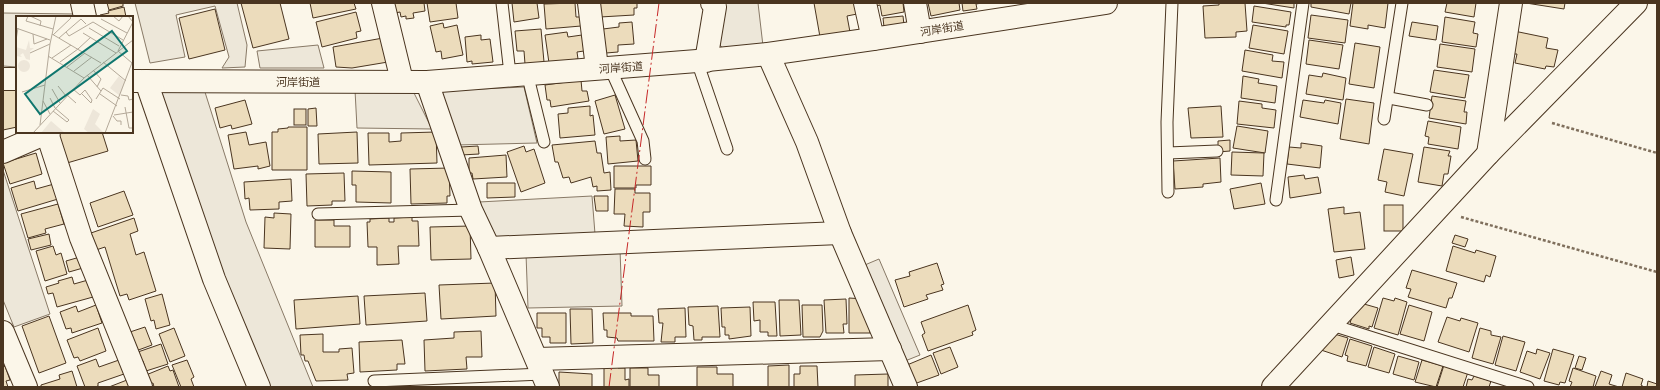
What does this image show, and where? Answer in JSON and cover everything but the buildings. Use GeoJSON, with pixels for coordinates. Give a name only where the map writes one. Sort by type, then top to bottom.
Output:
{"type":"FeatureCollection","features":[{"type":"Feature","properties":{"kind":"street"},"geometry":{"type":"LineString","coordinates":[[82,3],[85,16]]}},
{"type":"Feature","properties":{"kind":"street"},"geometry":{"type":"LineString","coordinates":[[383,3],[402,81]]}},
{"type":"Feature","properties":{"kind":"street"},"geometry":{"type":"LineString","coordinates":[[589,3],[604,68]]}},
{"type":"Feature","properties":{"kind":"street"},"geometry":{"type":"LineString","coordinates":[[701,61],[715,7],[712,3]]}},
{"type":"Feature","properties":{"kind":"street"},"geometry":{"type":"LineString","coordinates":[[865,3],[873,39]]}},
{"type":"Feature","properties":{"kind":"street"},"geometry":{"type":"LineString","coordinates":[[915,3],[920,32]]}},
{"type":"Feature","properties":{"kind":"street","name":"河岸街道"},"geometry":{"type":"LineString","coordinates":[[139,81],[427,82],[701,61],[768,54],[920,32],[1004,11],[1106,3]]}},
{"type":"Feature","properties":{"kind":"street"},"geometry":{"type":"LineString","coordinates":[[1488,154],[1511,3]]}},
{"type":"Feature","properties":{"kind":"street"},"geometry":{"type":"LineString","coordinates":[[1272,387],[1332,325],[1488,154],[1636,3]]}},
{"type":"Feature","properties":{"kind":"street"},"geometry":{"type":"LineString","coordinates":[[768,54],[807,142],[840,233],[906,387]]}},
{"type":"Feature","properties":{"kind":"street"},"geometry":{"type":"LineString","coordinates":[[3,79],[16,79]]}},
{"type":"Feature","properties":{"kind":"street"},"geometry":{"type":"LineString","coordinates":[[139,81],[214,279],[259,387]]}},
{"type":"Feature","properties":{"kind":"street"},"geometry":{"type":"LineString","coordinates":[[427,82],[471,210],[489,248],[542,373],[890,349]]}},
{"type":"Feature","properties":{"kind":"street"},"geometry":{"type":"LineString","coordinates":[[3,152],[46,133]]}},
{"type":"Feature","properties":{"kind":"street"},"geometry":{"type":"LineString","coordinates":[[48,133],[82,238],[141,387]]}},
{"type":"Feature","properties":{"kind":"street"},"geometry":{"type":"LineString","coordinates":[[489,248],[840,233]]}},
{"type":"Feature","properties":{"kind":"street"},"geometry":{"type":"LineString","coordinates":[[3,332],[26,387]]}},
{"type":"Feature","properties":{"kind":"lane"},"geometry":{"type":"LineString","coordinates":[[502,3],[519,74],[544,142]]}},
{"type":"Feature","properties":{"kind":"lane"},"geometry":{"type":"LineString","coordinates":[[1168,192],[1172,3]]}},
{"type":"Feature","properties":{"kind":"lane"},"geometry":{"type":"LineString","coordinates":[[1276,200],[1304,3]]}},
{"type":"Feature","properties":{"kind":"lane"},"geometry":{"type":"LineString","coordinates":[[1384,119],[1389,98],[1402,3]]}},
{"type":"Feature","properties":{"kind":"lane"},"geometry":{"type":"LineString","coordinates":[[701,61],[727,149]]}},
{"type":"Feature","properties":{"kind":"lane"},"geometry":{"type":"LineString","coordinates":[[604,68],[643,141],[645,159]]}},
{"type":"Feature","properties":{"kind":"lane"},"geometry":{"type":"LineString","coordinates":[[1389,98],[1427,105]]}},
{"type":"Feature","properties":{"kind":"lane"},"geometry":{"type":"LineString","coordinates":[[1168,153],[1217,151]]}},
{"type":"Feature","properties":{"kind":"lane"},"geometry":{"type":"LineString","coordinates":[[318,214],[471,210]]}},
{"type":"Feature","properties":{"kind":"lane"},"geometry":{"type":"LineString","coordinates":[[1332,325],[1528,387]]}},
{"type":"Feature","properties":{"kind":"lane"},"geometry":{"type":"LineString","coordinates":[[374,381],[542,373]]}},
{"type":"Feature","properties":{"kind":"path"},"geometry":{"type":"LineString","coordinates":[[1526,115],[1657,153]]}},
{"type":"Feature","properties":{"kind":"path"},"geometry":{"type":"LineString","coordinates":[[1436,210],[1657,272]]}},
{"type":"Feature","properties":{"kind":"shaded area"},"geometry":{"type":"Polygon","coordinates":[[[135,3],[237,3],[247,45],[245,67],[222,68],[229,57],[215,6],[176,15],[185,57],[150,63],[135,3]]]}},
{"type":"Feature","properties":{"kind":"shaded area"},"geometry":{"type":"Polygon","coordinates":[[[723,3],[758,3],[763,46],[724,50],[717,41],[723,3]]]}},
{"type":"Feature","properties":{"kind":"shaded area"},"geometry":{"type":"Polygon","coordinates":[[[3,13],[75,14],[75,16],[16,16],[16,67],[3,66],[3,13]]]}},
{"type":"Feature","properties":{"kind":"shaded area"},"geometry":{"type":"Polygon","coordinates":[[[318,45],[324,68],[260,68],[257,51],[318,45]]]}},
{"type":"Feature","properties":{"kind":"shaded area"},"geometry":{"type":"Polygon","coordinates":[[[524,87],[537,143],[456,145],[437,91],[524,87]]]}},
{"type":"Feature","properties":{"kind":"shaded area"},"geometry":{"type":"Polygon","coordinates":[[[165,88],[204,89],[246,222],[313,387],[270,387],[219,267],[160,93],[165,88]]]}},
{"type":"Feature","properties":{"kind":"shaded area"},"geometry":{"type":"Polygon","coordinates":[[[412,89],[432,129],[357,128],[355,90],[412,89]]]}},
{"type":"Feature","properties":{"kind":"shaded area"},"geometry":{"type":"Polygon","coordinates":[[[3,170],[50,314],[14,327],[3,300],[3,170]]]}},
{"type":"Feature","properties":{"kind":"shaded area"},"geometry":{"type":"Polygon","coordinates":[[[592,196],[595,234],[499,239],[489,230],[479,202],[592,196]]]}},
{"type":"Feature","properties":{"kind":"shaded area"},"geometry":{"type":"Polygon","coordinates":[[[620,249],[622,306],[528,308],[526,254],[620,249]]]}},
{"type":"Feature","properties":{"kind":"shaded area"},"geometry":{"type":"Polygon","coordinates":[[[879,259],[920,355],[900,363],[860,267],[879,259]]]}},
{"type":"Feature","properties":{"kind":"power"},"geometry":{"type":"LineString","coordinates":[[609,387],[659,3]]}}]}
